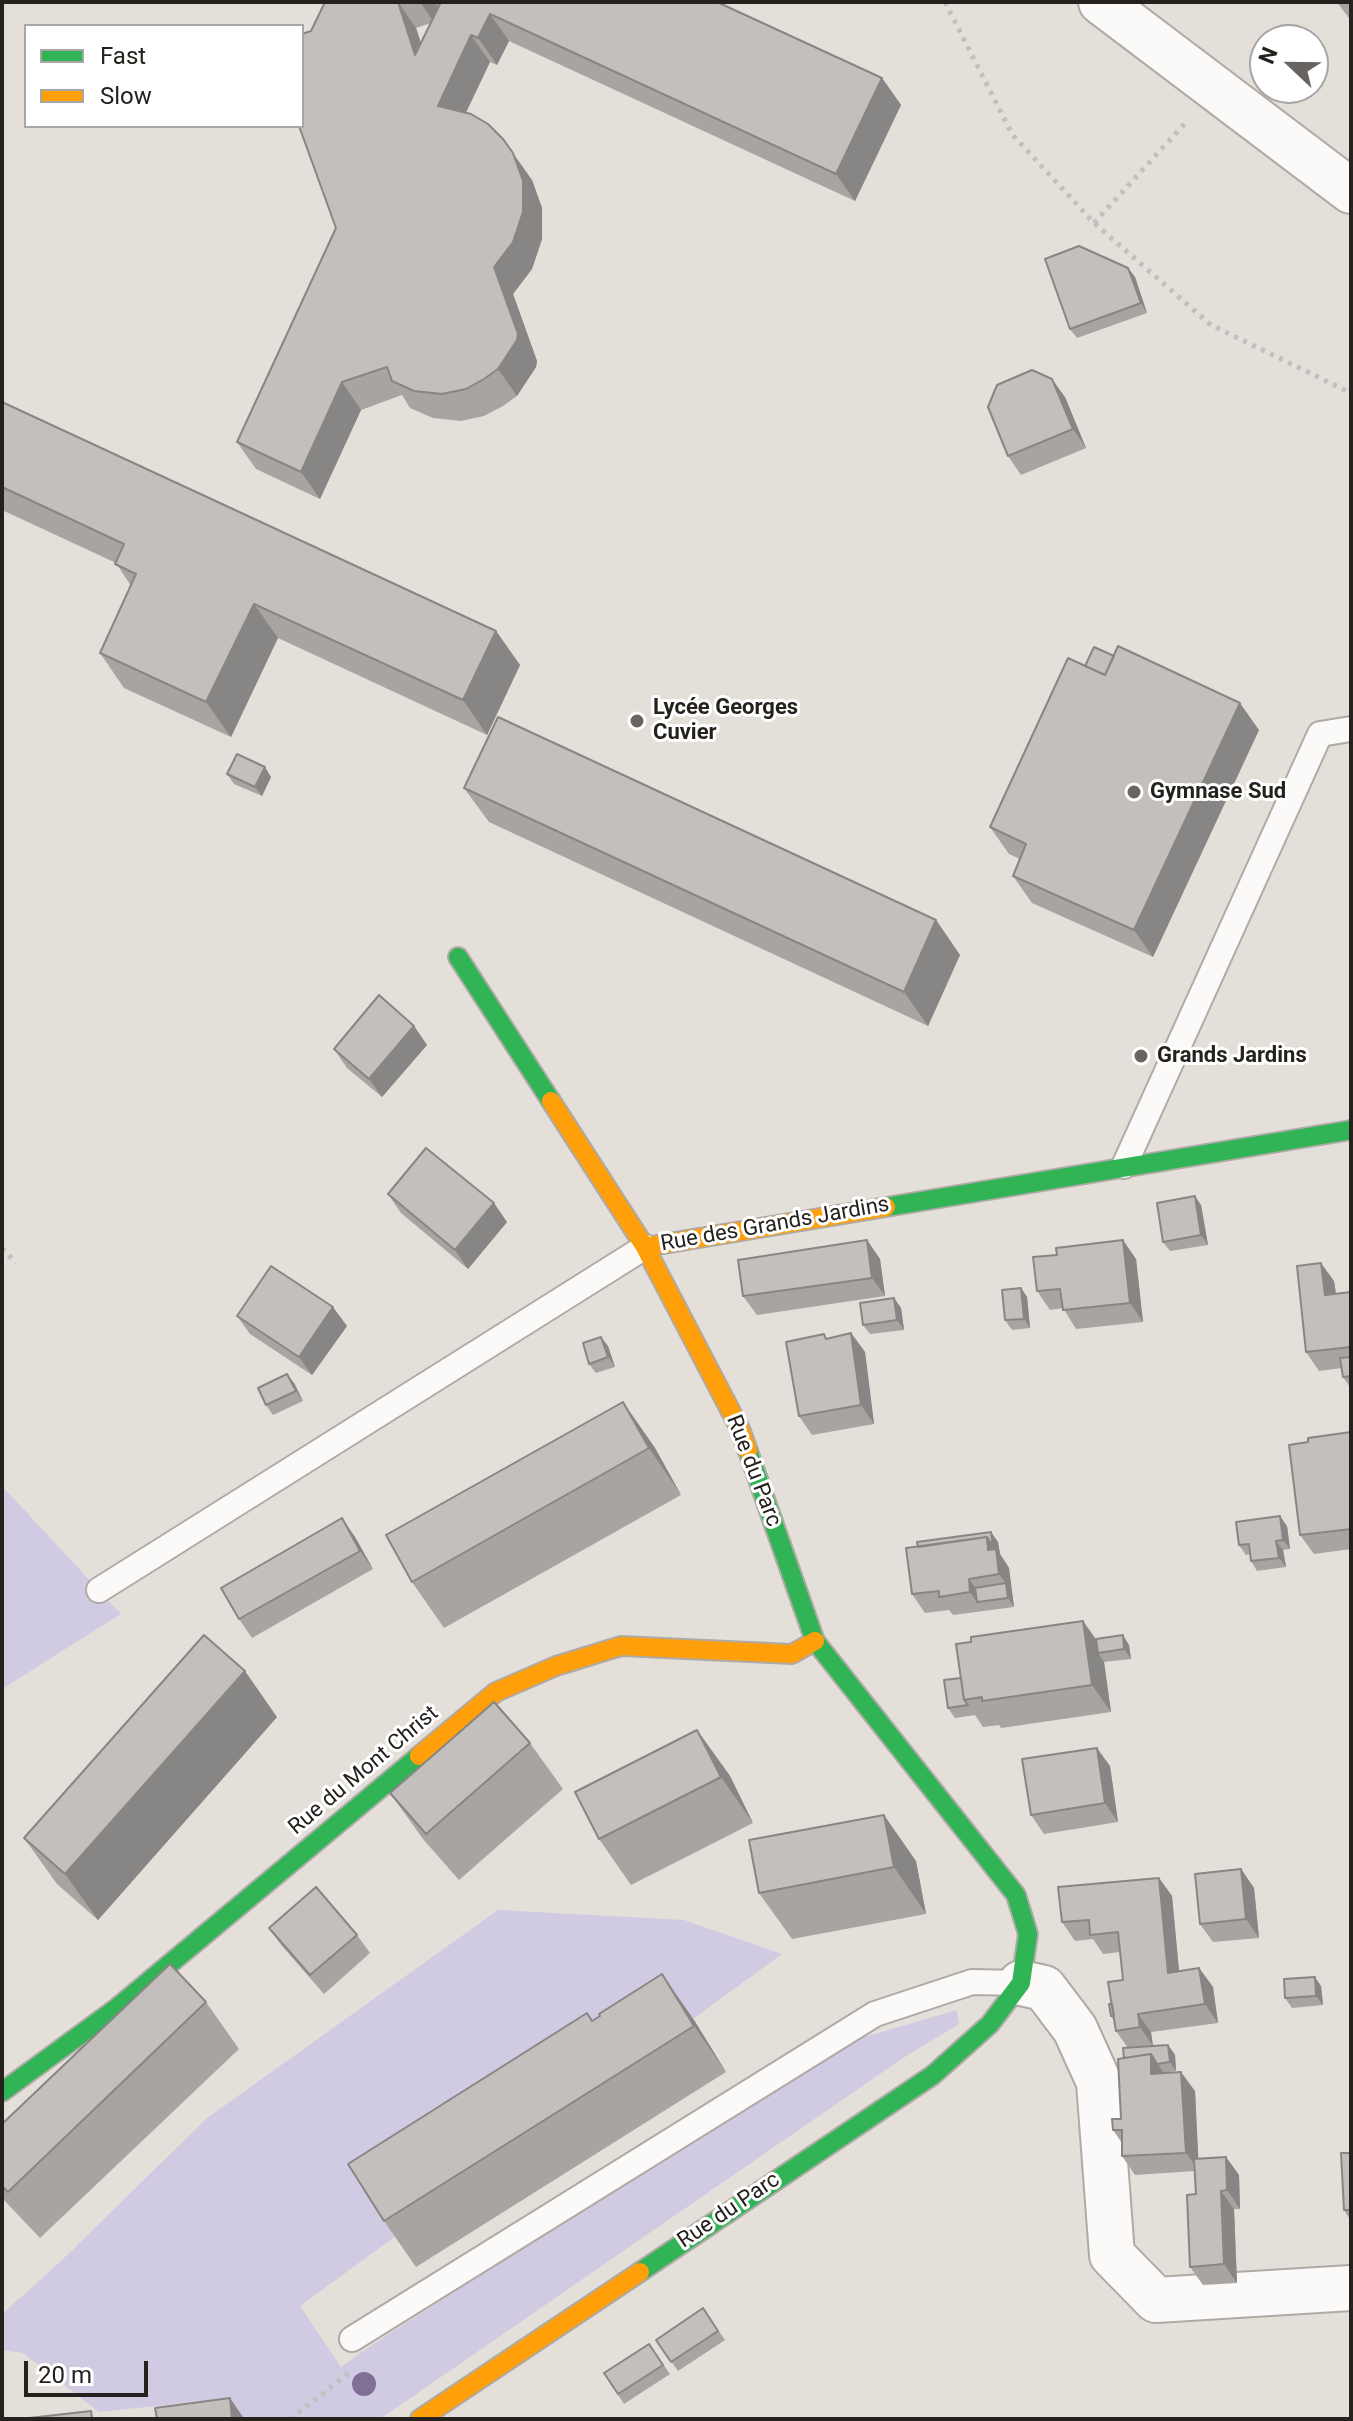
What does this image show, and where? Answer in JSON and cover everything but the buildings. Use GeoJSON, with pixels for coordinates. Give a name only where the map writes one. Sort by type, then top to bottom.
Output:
{"type":"FeatureCollection","features":[{"type":"Feature","properties":{"kind":"street"},"geometry":{"type":"LineString","coordinates":[[1101,2],[1351,191]]}},
{"type":"Feature","properties":{"kind":"street","name":"Rue du Parc"},"geometry":{"type":"LineString","coordinates":[[420,2419],[933,2075],[990,2024],[1021,1983],[1028,1934],[1016,1895],[815,1641],[740,1429],[645,1247],[458,957]]}},
{"type":"Feature","properties":{"kind":"street","name":"Rue des Grands Jardins"},"geometry":{"type":"LineString","coordinates":[[645,1247],[1351,1130]]}},
{"type":"Feature","properties":{"kind":"street","name":"Rue du Mont Christ"},"geometry":{"type":"LineString","coordinates":[[2,2092],[118,2007],[496,1692],[556,1666],[621,1646],[792,1654],[815,1641]]}},
{"type":"Feature","properties":{"kind":"street"},"geometry":{"type":"LineString","coordinates":[[1021,1983],[1044,1988],[1075,2029],[1099,2082],[1112,2255],[1156,2300],[1351,2288]]}},
{"type":"Feature","properties":{"kind":"lane"},"geometry":{"type":"LineString","coordinates":[[1124,1166],[1320,734],[1351,729]]}},
{"type":"Feature","properties":{"kind":"lane","name":"Rue des Grands Jardins"},"geometry":{"type":"LineString","coordinates":[[99,1590],[645,1247]]}},
{"type":"Feature","properties":{"kind":"lane"},"geometry":{"type":"LineString","coordinates":[[352,2339],[875,2014],[972,1982],[1021,1983]]}},
{"type":"Feature","properties":{"kind":"path"},"geometry":{"type":"LineString","coordinates":[[945,2],[1012,134],[1094,223],[1211,325],[1351,393]]}},
{"type":"Feature","properties":{"kind":"path"},"geometry":{"type":"LineString","coordinates":[[1094,223],[1216,89]]}},
{"type":"Feature","properties":{"kind":"path"},"geometry":{"type":"LineString","coordinates":[[2,1248],[16,1263]]}},
{"type":"Feature","properties":{"kind":"path"},"geometry":{"type":"LineString","coordinates":[[290,2419],[353,2370]]}},
{"type":"Feature","properties":{"kind":"shaded area"},"geometry":{"type":"Polygon","coordinates":[[[2,1486],[121,1614],[2,1689],[2,1486]]]}},
{"type":"Feature","properties":{"kind":"shaded area"},"geometry":{"type":"Polygon","coordinates":[[[498,1910],[684,1920],[782,1954],[300,2306],[341,2367],[724,2117],[861,2038],[957,2010],[959,2024],[903,2058],[380,2419],[246,2419],[223,2399],[99,2412],[23,2353],[2,2350],[2,2314],[59,2263],[207,2118],[498,1910]]]}},
{"type":"Feature","properties":{"kind":"traffic: fast"},"geometry":{"type":"LineString","coordinates":[[458,957],[551,1101]]}},
{"type":"Feature","properties":{"kind":"traffic: fast"},"geometry":{"type":"LineString","coordinates":[[886,1207],[1351,1130]]}},
{"type":"Feature","properties":{"kind":"traffic: fast"},"geometry":{"type":"LineString","coordinates":[[640,2272],[933,2075],[990,2024],[1021,1983],[1028,1934],[1016,1895],[815,1641],[748,1451]]}},
{"type":"Feature","properties":{"kind":"traffic: fast"},"geometry":{"type":"LineString","coordinates":[[2,2092],[118,2007],[419,1756]]}},
{"type":"Feature","properties":{"kind":"traffic: slow"},"geometry":{"type":"LineString","coordinates":[[551,1101],[645,1247],[740,1429],[748,1451]]}},
{"type":"Feature","properties":{"kind":"traffic: slow"},"geometry":{"type":"LineString","coordinates":[[645,1247],[886,1207]]}},
{"type":"Feature","properties":{"kind":"traffic: slow"},"geometry":{"type":"LineString","coordinates":[[419,1756],[496,1692],[556,1666],[621,1646],[792,1654],[815,1641]]}},
{"type":"Feature","properties":{"kind":"traffic: slow"},"geometry":{"type":"LineString","coordinates":[[420,2419],[640,2272]]}},
{"type":"Feature","properties":{"kind":"place","name":"Lycée Georges Cuvier"},"geometry":{"type":"Point","coordinates":[637,721]}},
{"type":"Feature","properties":{"kind":"place","name":"Gymnase Sud"},"geometry":{"type":"Point","coordinates":[1134,792]}},
{"type":"Feature","properties":{"kind":"place","name":"Grands Jardins"},"geometry":{"type":"Point","coordinates":[1141,1056]}}]}
